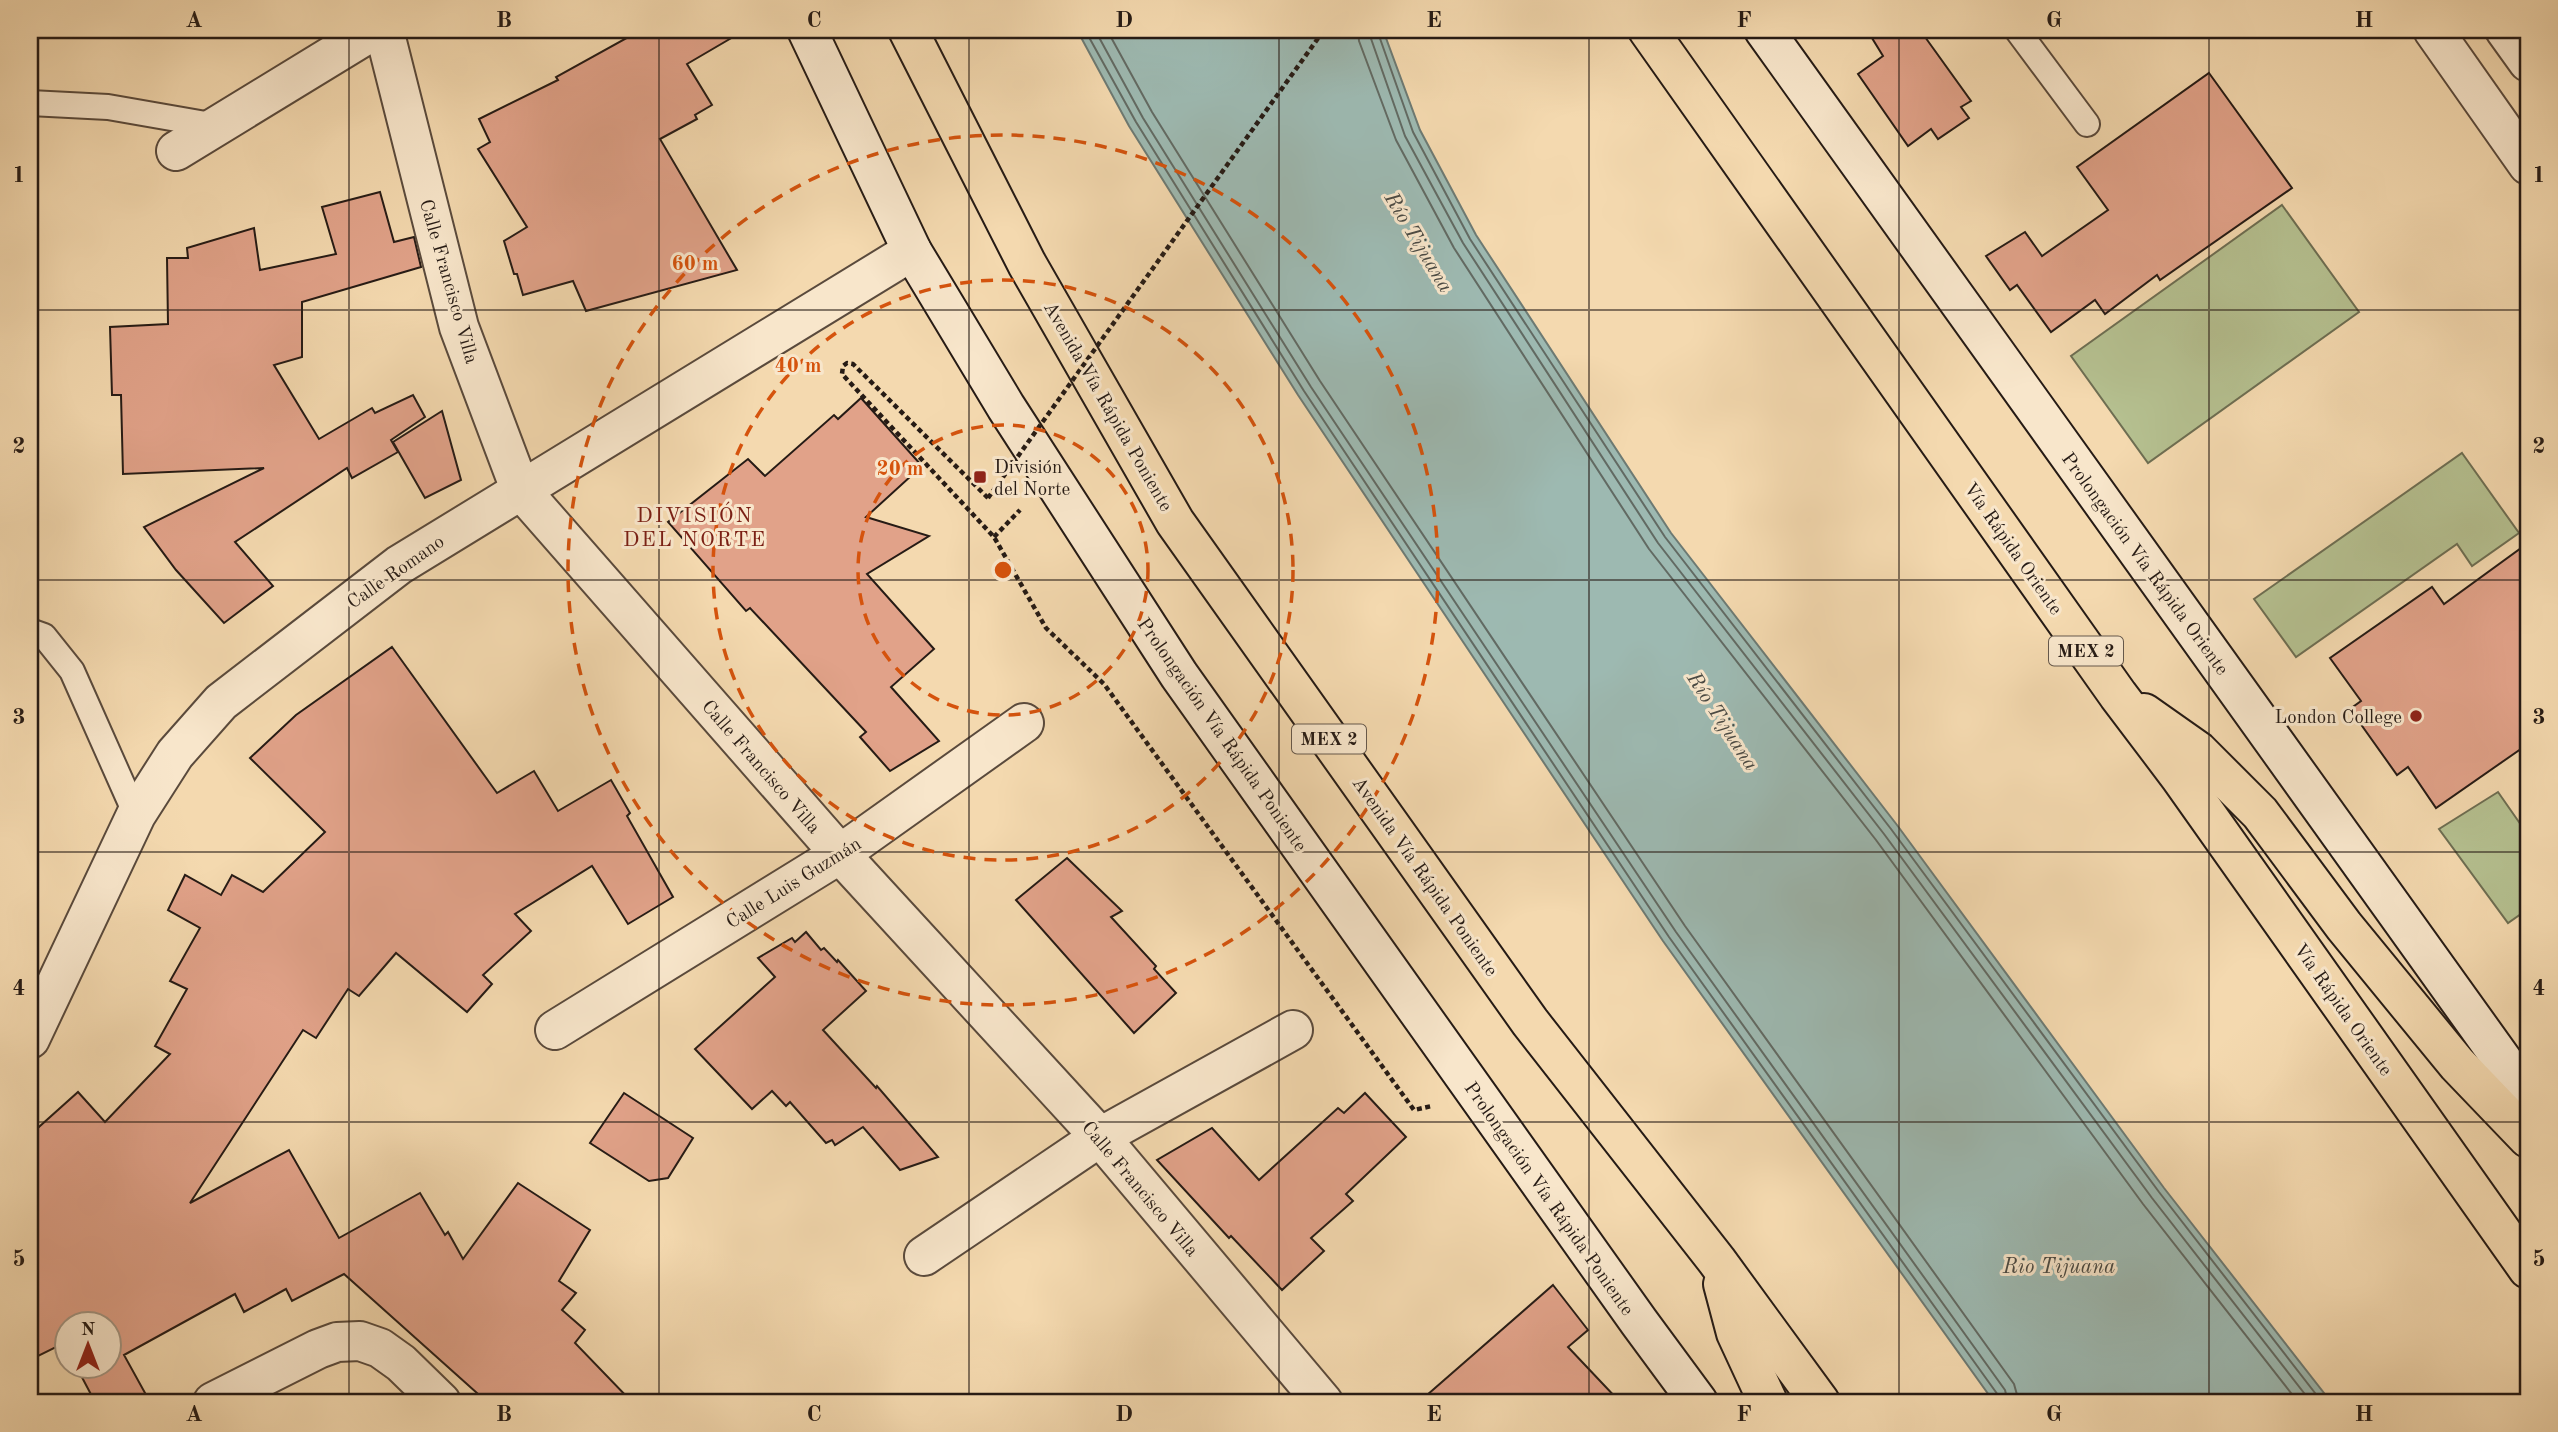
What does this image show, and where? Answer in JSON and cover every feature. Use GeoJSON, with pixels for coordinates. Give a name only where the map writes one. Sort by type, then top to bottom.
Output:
{"type":"FeatureCollection","features":[{"type":"Feature","properties":{"kind":"highway","name":"Avenida Vía Rápida Poniente"},"geometry":{"type":"LineString","coordinates":[[908,30],[1027,264],[1175,522],[1530,1022],[1717,1261],[1820,1402]]}},
{"type":"Feature","properties":{"kind":"highway","name":"Vía Rápida Oriente"},"geometry":{"type":"LineString","coordinates":[[1648,30],[2528,1269]]}},
{"type":"Feature","properties":{"kind":"highway"},"geometry":{"type":"LineString","coordinates":[[2118,695],[2198,751],[2260,813],[2344,926],[2457,1064],[2528,1138]]}},
{"type":"Feature","properties":{"kind":"highway"},"geometry":{"type":"LineString","coordinates":[[1717,1261],[1736,1333],[1768,1402]]}},
{"type":"Feature","properties":{"kind":"street"},"geometry":{"type":"LineString","coordinates":[[176,150],[374,30]]}},
{"type":"Feature","properties":{"kind":"street","name":"Calle Francisco Villa"},"geometry":{"type":"LineString","coordinates":[[384,30],[459,327],[520,489],[840,854],[1100,1138],[1323,1402]]}},
{"type":"Feature","properties":{"kind":"street","name":"Prolongación Vía Rápida Poniente"},"geometry":{"type":"LineString","coordinates":[[807,30],[912,251],[1006,407],[1178,675],[1698,1402]]}},
{"type":"Feature","properties":{"kind":"street","name":"Prolongación Vía Rápida Oriente"},"geometry":{"type":"LineString","coordinates":[[1764,30],[2528,1096]]}},
{"type":"Feature","properties":{"kind":"street"},"geometry":{"type":"LineString","coordinates":[[2433,30],[2528,165]]}},
{"type":"Feature","properties":{"kind":"street"},"geometry":{"type":"LineString","coordinates":[[2505,30],[2528,62]]}},
{"type":"Feature","properties":{"kind":"street","name":"Calle Romano"},"geometry":{"type":"LineString","coordinates":[[30,1039],[136,815],[175,754],[221,702],[399,565],[912,251]]}},
{"type":"Feature","properties":{"kind":"street","name":"Calle Luis Guzmán"},"geometry":{"type":"LineString","coordinates":[[555,1030],[840,854],[1024,723]]}},
{"type":"Feature","properties":{"kind":"street"},"geometry":{"type":"LineString","coordinates":[[924,1256],[1100,1138],[1293,1030]]}},
{"type":"Feature","properties":{"kind":"street"},"geometry":{"type":"LineString","coordinates":[[213,1402],[317,1349],[337,1342],[360,1341],[380,1348],[401,1363],[441,1402]]}},
{"type":"Feature","properties":{"kind":"lane"},"geometry":{"type":"LineString","coordinates":[[2017,30],[2087,124]]}},
{"type":"Feature","properties":{"kind":"lane"},"geometry":{"type":"LineString","coordinates":[[30,103],[108,107],[217,126]]}},
{"type":"Feature","properties":{"kind":"lane"},"geometry":{"type":"LineString","coordinates":[[30,631],[44,636],[72,671],[136,815]]}},
{"type":"Feature","properties":{"kind":"path"},"geometry":{"type":"LineString","coordinates":[[1324,30],[988,498],[853,364],[847,363],[843,366],[842,374],[994,537],[1046,628],[1104,684],[1414,1110],[1478,1096]]}},
{"type":"Feature","properties":{"kind":"green space"},"geometry":{"type":"Polygon","coordinates":[[[2282,205],[2359,312],[2148,463],[2071,356],[2282,205]]]}},
{"type":"Feature","properties":{"kind":"green space"},"geometry":{"type":"Polygon","coordinates":[[[2462,453],[2519,533],[2472,566],[2457,544],[2296,657],[2254,599],[2462,453]]]}},
{"type":"Feature","properties":{"kind":"green space"},"geometry":{"type":"Polygon","coordinates":[[[2498,792],[2528,835],[2528,909],[2508,923],[2439,829],[2498,792]]]}},
{"type":"Feature","properties":{"kind":"water","name":"Rio Tijuana"},"geometry":{"type":"Polygon","coordinates":[[[1077,30],[1383,30],[1420,130],[1476,235],[1671,533],[1897,825],[2164,1188],[2331,1402],[1994,1402],[1663,941],[1298,395],[1129,126],[1077,30]]]}},
{"type":"Feature","properties":{"kind":"building"},"geometry":{"type":"Polygon","coordinates":[[[641,30],[745,30],[687,64],[712,105],[695,115],[697,119],[660,139],[737,270],[586,311],[573,281],[523,295],[504,241],[527,227],[478,149],[490,142],[479,119],[558,80],[556,77],[641,30]]]}},
{"type":"Feature","properties":{"kind":"building"},"geometry":{"type":"Polygon","coordinates":[[[1885,30],[1906,30],[1910,36],[1920,30],[1971,101],[1961,107],[1969,118],[1938,139],[1931,129],[1908,146],[1858,74],[1883,56],[1872,38],[1885,30]]]}},
{"type":"Feature","properties":{"kind":"building"},"geometry":{"type":"Polygon","coordinates":[[[2209,73],[2292,188],[2160,280],[2157,275],[2105,314],[2095,300],[2051,332],[2017,285],[2010,290],[1986,256],[2025,232],[2042,256],[2108,210],[2077,167],[2209,73]]]}},
{"type":"Feature","properties":{"kind":"building"},"geometry":{"type":"Polygon","coordinates":[[[380,192],[394,242],[414,237],[421,267],[302,302],[302,357],[274,365],[319,439],[372,408],[375,413],[413,395],[425,417],[391,440],[398,452],[352,478],[347,468],[235,542],[273,586],[224,623],[176,570],[144,527],[264,468],[123,474],[121,395],[112,395],[110,327],[168,324],[167,258],[188,258],[187,248],[254,228],[260,270],[336,254],[322,207],[380,192]]]}},
{"type":"Feature","properties":{"kind":"building"},"geometry":{"type":"Polygon","coordinates":[[[861,398],[922,466],[866,517],[929,536],[867,574],[934,649],[891,687],[939,741],[890,771],[860,737],[866,732],[750,608],[746,611],[668,522],[748,459],[765,476],[834,415],[838,419],[861,398]]]}},
{"type":"Feature","properties":{"kind":"building"},"geometry":{"type":"Polygon","coordinates":[[[442,411],[461,480],[425,498],[393,442],[442,411]]]}},
{"type":"Feature","properties":{"kind":"building"},"geometry":{"type":"Polygon","coordinates":[[[2528,543],[2528,744],[2436,808],[2408,767],[2397,775],[2350,709],[2361,701],[2330,658],[2432,587],[2444,604],[2528,543]]]}},
{"type":"Feature","properties":{"kind":"building"},"geometry":{"type":"Polygon","coordinates":[[[392,647],[497,793],[534,771],[558,811],[611,780],[630,813],[627,816],[673,897],[628,924],[592,866],[515,914],[531,931],[483,975],[492,984],[467,1012],[396,953],[359,996],[348,989],[316,1038],[303,1030],[190,1203],[289,1150],[339,1238],[420,1193],[445,1235],[448,1232],[463,1259],[518,1183],[590,1230],[559,1281],[576,1293],[562,1310],[585,1330],[575,1343],[632,1402],[487,1402],[344,1274],[292,1301],[286,1289],[244,1312],[235,1294],[124,1355],[150,1402],[95,1402],[83,1380],[122,1380],[122,1310],[52,1310],[52,1349],[30,1360],[30,1135],[78,1092],[105,1122],[170,1054],[155,1046],[187,989],[170,981],[200,928],[168,910],[185,875],[221,895],[232,875],[263,892],[325,832],[250,758],[296,715],[392,647]]]}},
{"type":"Feature","properties":{"kind":"building"},"geometry":{"type":"Polygon","coordinates":[[[1067,858],[1122,911],[1111,917],[1156,966],[1154,969],[1176,993],[1134,1033],[1016,900],[1067,858]]]}},
{"type":"Feature","properties":{"kind":"building"},"geometry":{"type":"Polygon","coordinates":[[[806,932],[821,950],[824,948],[837,962],[838,960],[866,991],[823,1030],[876,1088],[877,1086],[938,1157],[900,1170],[863,1127],[835,1145],[832,1140],[826,1143],[790,1102],[786,1106],[772,1091],[752,1109],[695,1049],[775,977],[758,958],[792,938],[795,942],[806,932]]]}},
{"type":"Feature","properties":{"kind":"building"},"geometry":{"type":"Polygon","coordinates":[[[624,1093],[693,1138],[668,1178],[649,1181],[590,1143],[624,1093]]]}},
{"type":"Feature","properties":{"kind":"building"},"geometry":{"type":"Polygon","coordinates":[[[1365,1093],[1406,1137],[1346,1194],[1353,1201],[1311,1238],[1324,1251],[1282,1290],[1231,1236],[1229,1238],[1157,1160],[1212,1128],[1259,1180],[1338,1108],[1344,1113],[1365,1093]]]}},
{"type":"Feature","properties":{"kind":"building"},"geometry":{"type":"Polygon","coordinates":[[[1553,1285],[1588,1330],[1568,1347],[1620,1402],[1419,1402],[1553,1285]]]}},
{"type":"Feature","properties":{"kind":"place","name":"División del Norte"},"geometry":{"type":"Point","coordinates":[980,477]}},
{"type":"Feature","properties":{"kind":"place","name":"London College"},"geometry":{"type":"Point","coordinates":[2416,716]}},
{"type":"Feature","properties":{"kind":"district","name":"DIVISIÓN DEL NORTE"},"geometry":{"type":"Point","coordinates":[695,527]}},
{"type":"Feature","properties":{"kind":"water label","name":"Río Tijuana"},"geometry":{"type":"Point","coordinates":[1419,242]}},
{"type":"Feature","properties":{"kind":"water label","name":"Río Tijuana"},"geometry":{"type":"Point","coordinates":[1723,721]}}]}
